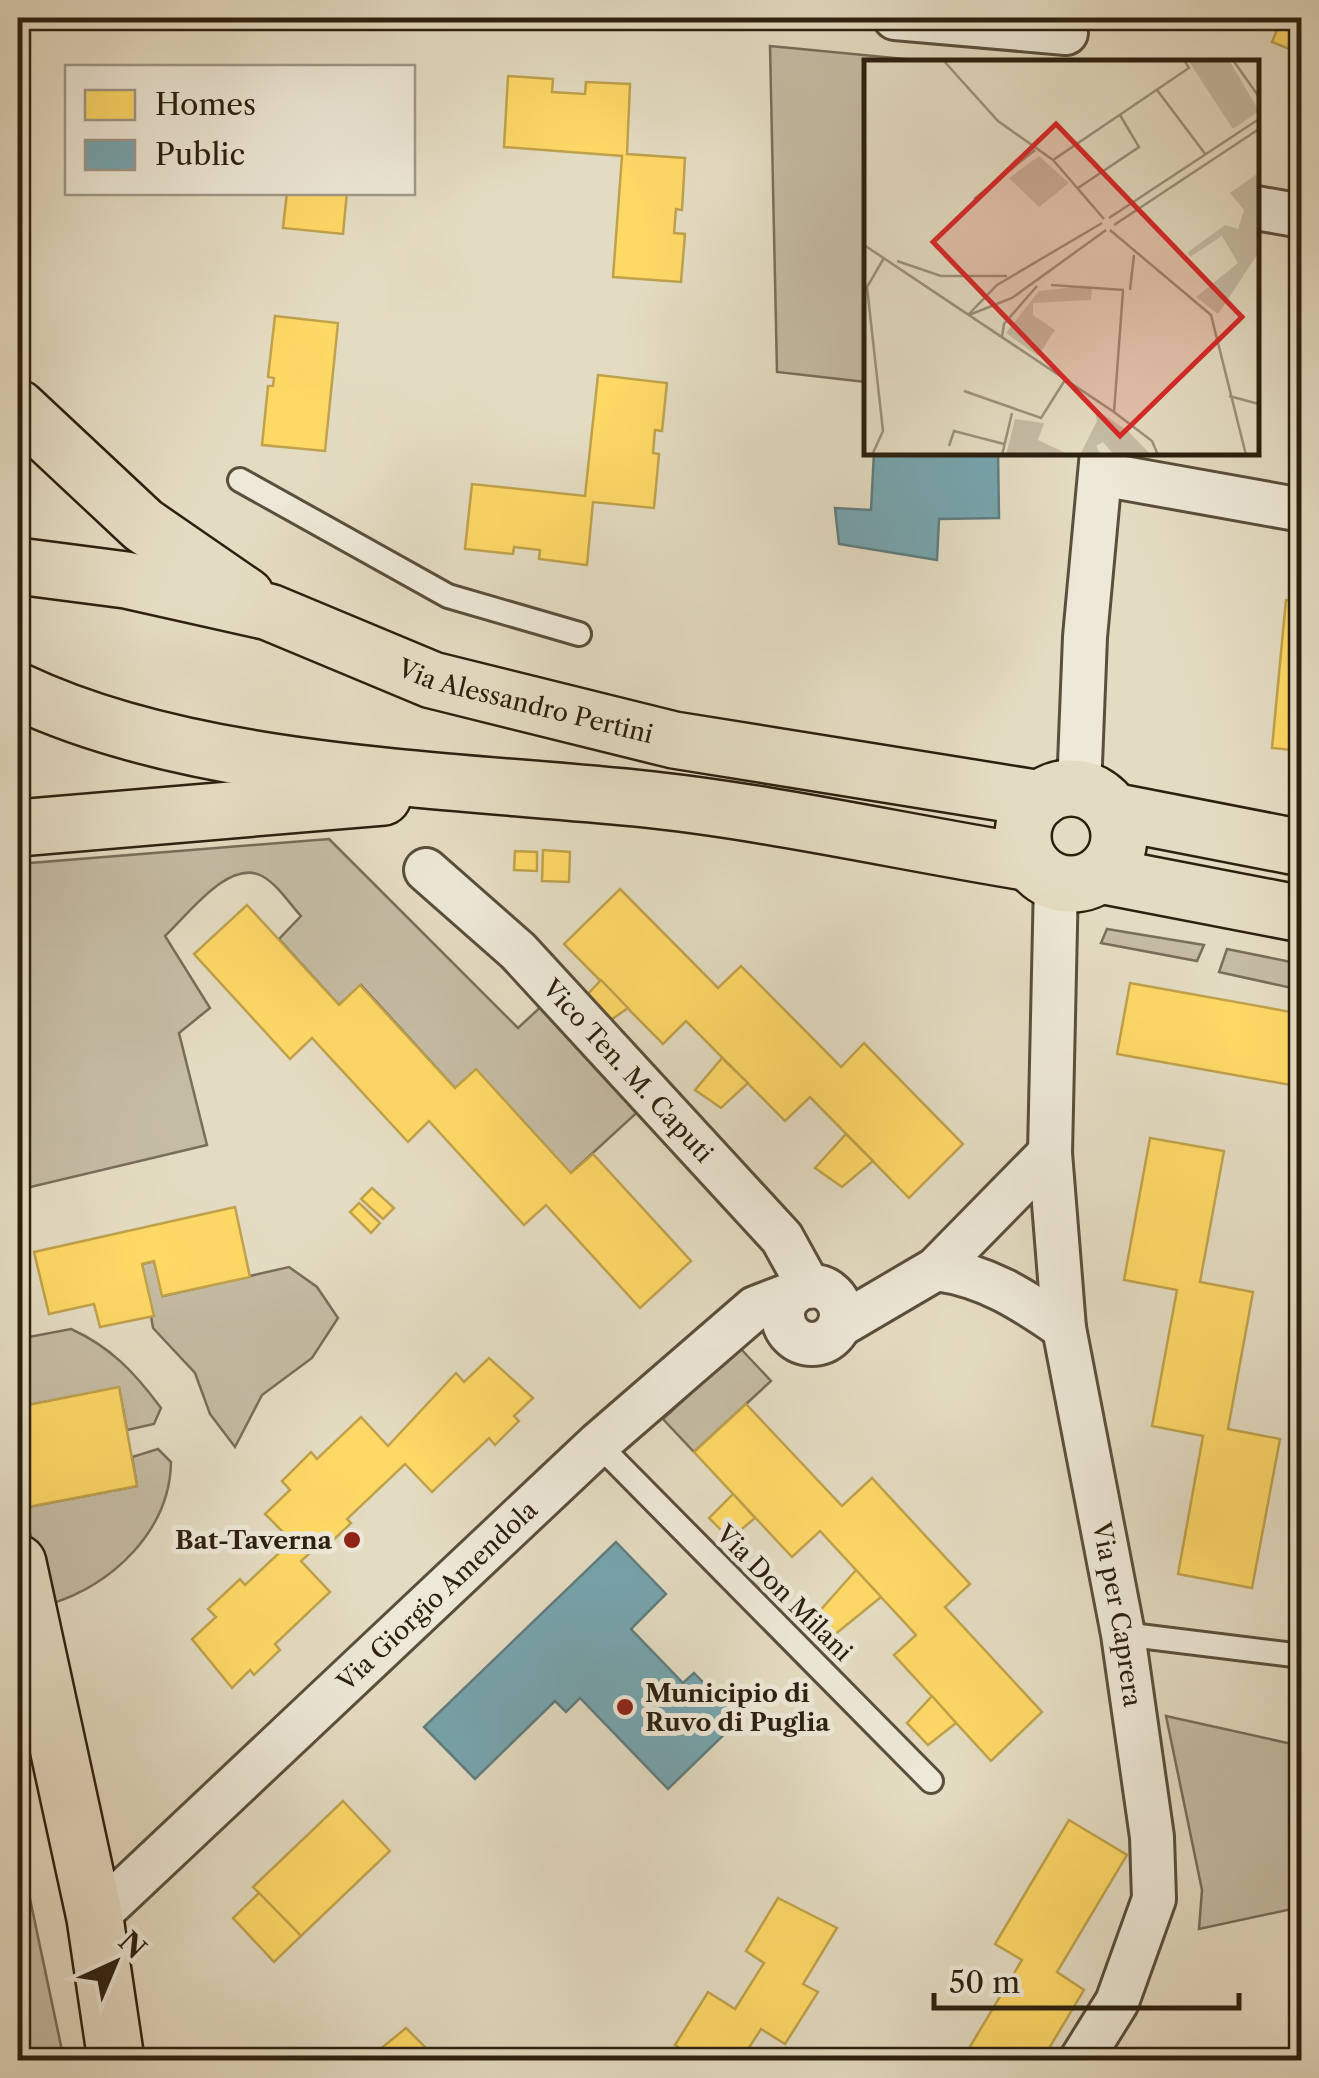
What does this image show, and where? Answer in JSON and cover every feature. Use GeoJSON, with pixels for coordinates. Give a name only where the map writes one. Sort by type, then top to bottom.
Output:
{"type":"FeatureCollection","features":[{"type":"Feature","properties":{"kind":"main road"},"geometry":{"type":"LineString","coordinates":[[18,408],[143,525],[269,612]]}},
{"type":"Feature","properties":{"kind":"main road","name":"Via Alessandro Pertini"},"geometry":{"type":"LineString","coordinates":[[18,566],[126,580],[269,612],[432,680],[674,740],[1077,800],[1302,848]]}},
{"type":"Feature","properties":{"kind":"main road"},"geometry":{"type":"LineString","coordinates":[[18,690],[142,736],[263,758],[640,798],[1302,914]]}},
{"type":"Feature","properties":{"kind":"main road"},"geometry":{"type":"LineString","coordinates":[[18,828],[500,786]]}},
{"type":"Feature","properties":{"kind":"main road"},"geometry":{"type":"LineString","coordinates":[[1077,800],[1118,824],[1117,852],[1062,874],[1023,836],[1025,822],[1077,800]]}},
{"type":"Feature","properties":{"kind":"main road"},"geometry":{"type":"LineString","coordinates":[[18,1563],[96,1918],[116,2060]]}},
{"type":"Feature","properties":{"kind":"street"},"geometry":{"type":"LineString","coordinates":[[895,18],[1068,38]]}},
{"type":"Feature","properties":{"kind":"street"},"geometry":{"type":"LineString","coordinates":[[1259,209],[1302,216]]}},
{"type":"Feature","properties":{"kind":"street"},"geometry":{"type":"LineString","coordinates":[[1077,800],[1085,637],[1101,463],[1302,510]]}},
{"type":"Feature","properties":{"kind":"street","name":"Vico Ten. M. Caputi"},"geometry":{"type":"LineString","coordinates":[[426,870],[518,951],[782,1238],[801,1290]]}},
{"type":"Feature","properties":{"kind":"street","name":"Via per Caprera"},"geometry":{"type":"LineString","coordinates":[[1062,874],[1050,1153],[1064,1328],[1123,1634],[1152,1837],[1154,1900],[1118,2002],[1081,2060]]}},
{"type":"Feature","properties":{"kind":"street"},"geometry":{"type":"LineString","coordinates":[[801,1290],[783,1320],[792,1336],[818,1344],[839,1326],[936,1269],[1050,1153]]}},
{"type":"Feature","properties":{"kind":"street"},"geometry":{"type":"LineString","coordinates":[[936,1269],[970,1274],[1013,1292],[1064,1328]]}},
{"type":"Feature","properties":{"kind":"street","name":"Via Giorgio Amendola"},"geometry":{"type":"LineString","coordinates":[[96,1918],[598,1444],[755,1308],[801,1290]]}},
{"type":"Feature","properties":{"kind":"lane"},"geometry":{"type":"LineString","coordinates":[[240,480],[448,596],[580,634]]}},
{"type":"Feature","properties":{"kind":"lane","name":"Via Don Milani"},"geometry":{"type":"LineString","coordinates":[[598,1444],[931,1781]]}},
{"type":"Feature","properties":{"kind":"lane"},"geometry":{"type":"LineString","coordinates":[[1123,1634],[1302,1656]]}},
{"type":"Feature","properties":{"kind":"shaded area"},"geometry":{"type":"Polygon","coordinates":[[[770,46],[915,60],[864,60],[864,382],[777,372],[770,46]]]}},
{"type":"Feature","properties":{"kind":"shaded area"},"geometry":{"type":"Polygon","coordinates":[[[329,839],[518,1028],[546,1002],[643,1107],[571,1173],[455,1088],[361,985],[339,1005],[279,939],[301,916],[273,884],[249,873],[236,875],[209,892],[165,936],[210,1008],[179,1033],[207,1145],[18,1190],[18,864],[329,839]]]}},
{"type":"Feature","properties":{"kind":"shaded area"},"geometry":{"type":"Polygon","coordinates":[[[1107,929],[1204,945],[1197,961],[1101,943],[1107,929]]]}},
{"type":"Feature","properties":{"kind":"shaded area"},"geometry":{"type":"Polygon","coordinates":[[[1227,949],[1301,964],[1301,990],[1219,972],[1227,949]]]}},
{"type":"Feature","properties":{"kind":"shaded area"},"geometry":{"type":"Polygon","coordinates":[[[154,1261],[163,1296],[289,1267],[317,1287],[338,1318],[312,1358],[262,1395],[235,1447],[210,1414],[195,1373],[153,1328],[142,1264],[154,1261]]]}},
{"type":"Feature","properties":{"kind":"shaded area"},"geometry":{"type":"Polygon","coordinates":[[[71,1329],[110,1353],[142,1383],[161,1408],[154,1424],[127,1430],[119,1388],[18,1407],[18,1339],[71,1329]]]}},
{"type":"Feature","properties":{"kind":"shaded area"},"geometry":{"type":"Polygon","coordinates":[[[740,1348],[771,1381],[694,1452],[663,1419],[740,1348]]]}},
{"type":"Feature","properties":{"kind":"shaded area"},"geometry":{"type":"Polygon","coordinates":[[[158,1449],[171,1462],[168,1487],[149,1532],[133,1552],[95,1584],[50,1604],[23,1508],[137,1486],[132,1457],[158,1449]]]}},
{"type":"Feature","properties":{"kind":"shaded area"},"geometry":{"type":"Polygon","coordinates":[[[1166,1716],[1301,1746],[1301,1907],[1199,1929],[1202,1890],[1166,1716]]]}},
{"type":"Feature","properties":{"kind":"shaded area"},"geometry":{"type":"Polygon","coordinates":[[[18,1842],[64,2060],[18,2060],[18,1842]]]}},
{"type":"Feature","properties":{"kind":"building: Homes"},"geometry":{"type":"Polygon","coordinates":[[[1282,18],[1302,18],[1302,54],[1272,42],[1282,18]]]}},
{"type":"Feature","properties":{"kind":"building: Homes"},"geometry":{"type":"Polygon","coordinates":[[[508,76],[553,79],[552,92],[585,94],[586,82],[630,84],[627,154],[685,158],[682,210],[676,209],[674,233],[685,234],[681,282],[613,277],[622,156],[504,147],[508,76]]]}},
{"type":"Feature","properties":{"kind":"building: Homes"},"geometry":{"type":"Polygon","coordinates":[[[287,195],[347,195],[343,234],[283,228],[287,195]]]}},
{"type":"Feature","properties":{"kind":"building: Homes"},"geometry":{"type":"Polygon","coordinates":[[[275,316],[338,323],[325,451],[262,445],[268,386],[273,386],[274,378],[268,377],[275,316]]]}},
{"type":"Feature","properties":{"kind":"building: Homes"},"geometry":{"type":"Polygon","coordinates":[[[598,375],[667,383],[662,431],[655,430],[653,453],[659,454],[654,508],[593,502],[587,565],[539,559],[540,550],[514,547],[513,554],[465,549],[472,484],[585,496],[598,375]]]}},
{"type":"Feature","properties":{"kind":"building: Homes"},"geometry":{"type":"Polygon","coordinates":[[[1286,600],[1302,602],[1302,751],[1272,748],[1286,600]]]}},
{"type":"Feature","properties":{"kind":"building: Homes"},"geometry":{"type":"Polygon","coordinates":[[[543,850],[570,852],[569,882],[542,881],[543,850]]]}},
{"type":"Feature","properties":{"kind":"building: Homes"},"geometry":{"type":"Polygon","coordinates":[[[515,851],[537,852],[537,871],[514,870],[515,851]]]}},
{"type":"Feature","properties":{"kind":"building: Homes"},"geometry":{"type":"Polygon","coordinates":[[[620,889],[718,988],[741,966],[841,1067],[864,1043],[963,1144],[909,1198],[810,1097],[785,1121],[686,1021],[663,1044],[564,944],[620,889]]]}},
{"type":"Feature","properties":{"kind":"building: Homes"},"geometry":{"type":"Polygon","coordinates":[[[247,905],[339,1005],[360,985],[455,1088],[476,1069],[571,1173],[593,1154],[691,1261],[640,1308],[546,1205],[524,1225],[429,1121],[408,1142],[312,1038],[290,1059],[194,954],[247,905]]]}},
{"type":"Feature","properties":{"kind":"building: Homes"},"geometry":{"type":"Polygon","coordinates":[[[601,980],[628,1008],[608,1022],[585,997],[601,980]]]}},
{"type":"Feature","properties":{"kind":"building: Homes"},"geometry":{"type":"Polygon","coordinates":[[[1130,983],[1302,1014],[1302,1087],[1117,1054],[1130,983]]]}},
{"type":"Feature","properties":{"kind":"building: Homes"},"geometry":{"type":"Polygon","coordinates":[[[722,1058],[748,1083],[721,1108],[695,1090],[722,1058]]]}},
{"type":"Feature","properties":{"kind":"building: Homes"},"geometry":{"type":"Polygon","coordinates":[[[846,1134],[873,1161],[842,1187],[815,1168],[846,1134]]]}},
{"type":"Feature","properties":{"kind":"building: Homes"},"geometry":{"type":"Polygon","coordinates":[[[1150,1138],[1224,1151],[1200,1282],[1253,1292],[1228,1429],[1280,1439],[1252,1588],[1178,1574],[1203,1436],[1152,1426],[1177,1290],[1124,1280],[1150,1138]]]}},
{"type":"Feature","properties":{"kind":"building: Homes"},"geometry":{"type":"Polygon","coordinates":[[[372,1188],[394,1208],[383,1219],[361,1199],[372,1188]]]}},
{"type":"Feature","properties":{"kind":"building: Homes"},"geometry":{"type":"Polygon","coordinates":[[[359,1203],[380,1223],[371,1233],[350,1212],[359,1203]]]}},
{"type":"Feature","properties":{"kind":"building: Homes"},"geometry":{"type":"Polygon","coordinates":[[[235,1207],[250,1277],[162,1296],[154,1261],[142,1264],[154,1316],[100,1327],[94,1304],[49,1314],[34,1252],[235,1207]]]}},
{"type":"Feature","properties":{"kind":"building: Homes"},"geometry":{"type":"Polygon","coordinates":[[[489,1358],[533,1398],[514,1416],[519,1421],[495,1445],[489,1438],[432,1492],[405,1464],[347,1519],[351,1523],[327,1546],[323,1541],[301,1561],[330,1592],[275,1644],[280,1650],[254,1675],[250,1670],[232,1688],[192,1639],[216,1617],[208,1609],[240,1579],[245,1585],[292,1541],[265,1514],[290,1490],[282,1481],[311,1452],[317,1459],[361,1417],[388,1446],[456,1373],[464,1382],[489,1358]]]}},
{"type":"Feature","properties":{"kind":"building: Homes"},"geometry":{"type":"Polygon","coordinates":[[[119,1387],[137,1486],[23,1508],[18,1476],[18,1407],[119,1387]]]}},
{"type":"Feature","properties":{"kind":"building: Homes"},"geometry":{"type":"Polygon","coordinates":[[[746,1404],[842,1506],[872,1478],[970,1584],[945,1607],[1042,1712],[991,1761],[894,1655],[916,1635],[820,1531],[792,1557],[694,1452],[746,1404]]]}},
{"type":"Feature","properties":{"kind":"building: Homes"},"geometry":{"type":"Polygon","coordinates":[[[733,1494],[755,1518],[730,1539],[709,1518],[733,1494]]]}},
{"type":"Feature","properties":{"kind":"building: Homes"},"geometry":{"type":"Polygon","coordinates":[[[856,1570],[881,1597],[828,1640],[810,1622],[856,1570]]]}},
{"type":"Feature","properties":{"kind":"building: Homes"},"geometry":{"type":"Polygon","coordinates":[[[932,1696],[956,1723],[928,1745],[907,1723],[932,1696]]]}},
{"type":"Feature","properties":{"kind":"building: Homes"},"geometry":{"type":"Polygon","coordinates":[[[343,1801],[390,1851],[301,1936],[253,1887],[343,1801]]]}},
{"type":"Feature","properties":{"kind":"building: Homes"},"geometry":{"type":"Polygon","coordinates":[[[1069,1820],[1127,1855],[1057,1972],[1084,1990],[1042,2060],[962,2060],[1022,1960],[995,1944],[1069,1820]]]}},
{"type":"Feature","properties":{"kind":"building: Homes"},"geometry":{"type":"Polygon","coordinates":[[[259,1893],[301,1936],[274,1962],[233,1918],[259,1893]]]}},
{"type":"Feature","properties":{"kind":"building: Homes"},"geometry":{"type":"Polygon","coordinates":[[[778,1898],[837,1928],[803,1984],[818,1992],[785,2044],[761,2029],[741,2060],[687,2060],[691,2055],[675,2045],[708,1992],[735,2009],[764,1963],[746,1951],[778,1898]]]}},
{"type":"Feature","properties":{"kind":"building: Homes"},"geometry":{"type":"Polygon","coordinates":[[[406,2028],[438,2060],[367,2060],[406,2028]]]}},
{"type":"Feature","properties":{"kind":"building: Public"},"geometry":{"type":"Polygon","coordinates":[[[874,455],[998,455],[999,518],[939,519],[937,560],[839,544],[835,508],[871,510],[874,455]]]}},
{"type":"Feature","properties":{"kind":"building: Public"},"geometry":{"type":"Polygon","coordinates":[[[616,1542],[666,1594],[631,1629],[683,1683],[694,1673],[739,1720],[668,1789],[580,1698],[566,1712],[555,1701],[475,1779],[424,1727],[616,1542]]]}},
{"type":"Feature","properties":{"kind":"place","name":"Bat-Taverna"},"geometry":{"type":"Point","coordinates":[352,1540]}},
{"type":"Feature","properties":{"kind":"place","name":"Municipio di Ruvo di Puglia"},"geometry":{"type":"Point","coordinates":[625,1707]}}]}
